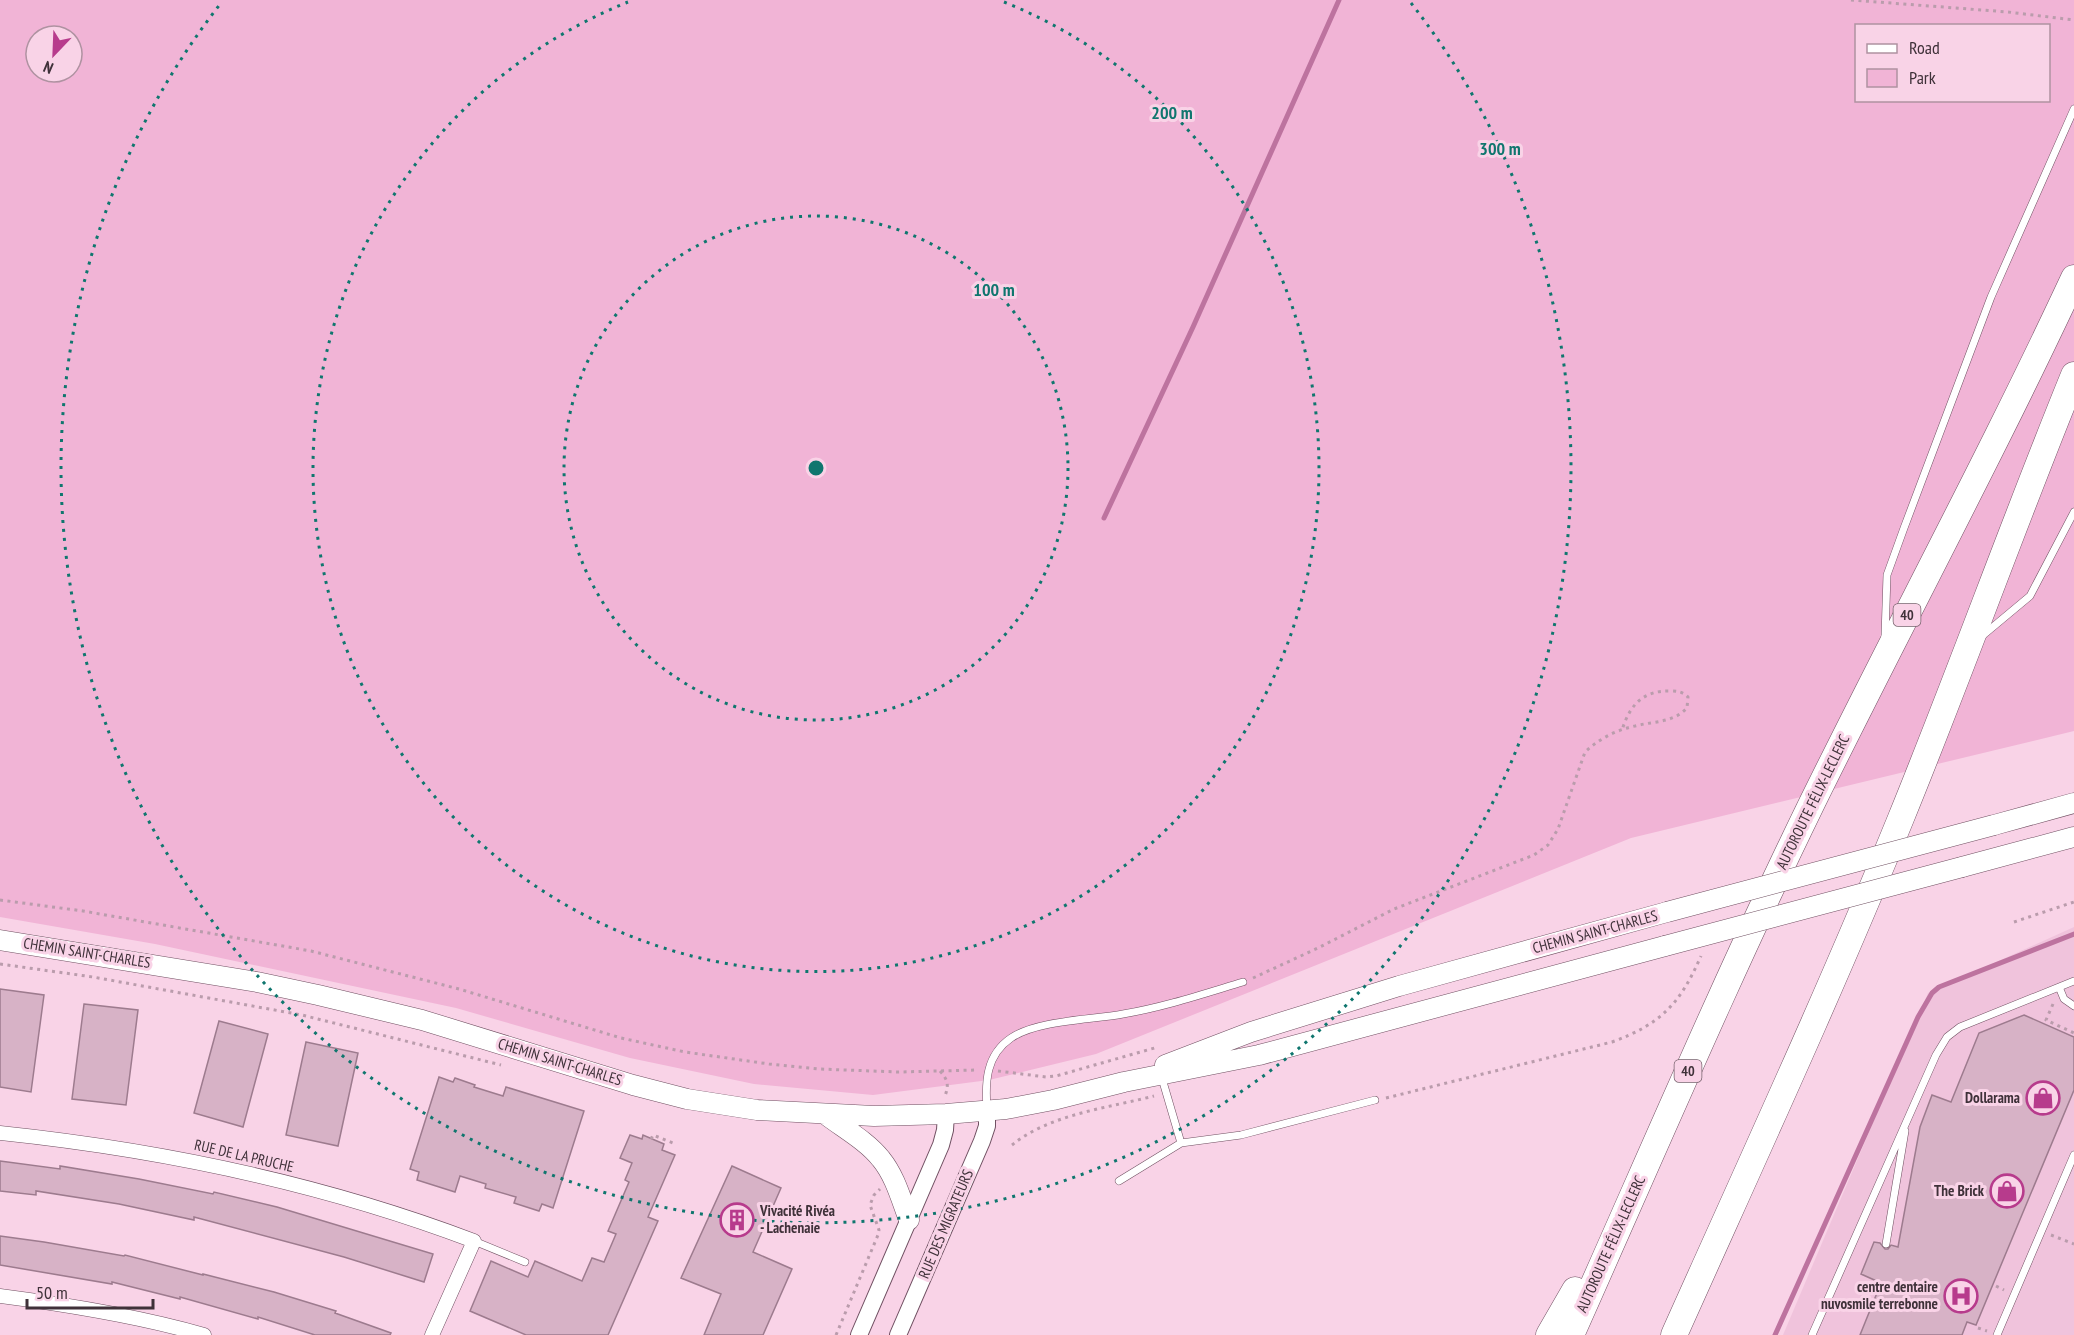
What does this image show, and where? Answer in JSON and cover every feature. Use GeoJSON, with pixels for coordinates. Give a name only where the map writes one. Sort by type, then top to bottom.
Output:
{"type":"FeatureCollection","features":[{"type":"Feature","properties":{"kind":"highway","name":"AUTOROUTE FÉLIX-LECLERC"},"geometry":{"type":"LineString","coordinates":[[1571,1335],[1772,886],[1964,504],[2074,278]]}},
{"type":"Feature","properties":{"kind":"highway"},"geometry":{"type":"LineString","coordinates":[[1674,1335],[1860,916],[1923,762],[2074,375]]}},
{"type":"Feature","properties":{"kind":"highway"},"geometry":{"type":"LineString","coordinates":[[1549,1335],[1635,1189]]}},
{"type":"Feature","properties":{"kind":"main road","name":"CHEMIN SAINT-CHARLES"},"geometry":{"type":"LineString","coordinates":[[0,940],[318,994],[432,1023],[687,1099],[757,1110],[874,1116],[945,1106],[987,1111],[1053,1100],[1124,1082],[1160,1071],[1251,1032],[1399,986],[2074,803]]}},
{"type":"Feature","properties":{"kind":"main road","name":"CHEMIN SAINT-CHARLES"},"geometry":{"type":"LineString","coordinates":[[1160,1071],[1259,1055],[2074,837]]}},
{"type":"Feature","properties":{"kind":"main road"},"geometry":{"type":"LineString","coordinates":[[825,1114],[873,1150],[881,1159],[895,1181],[909,1220]]}},
{"type":"Feature","properties":{"kind":"street"},"geometry":{"type":"LineString","coordinates":[[859,1335],[941,1145],[945,1130],[945,1106]]}},
{"type":"Feature","properties":{"kind":"street","name":"RUE DES MIGRATEURS"},"geometry":{"type":"LineString","coordinates":[[898,1335],[982,1141],[987,1126],[987,1111]]}},
{"type":"Feature","properties":{"kind":"street","name":"RUE DE LA PRUCHE"},"geometry":{"type":"LineString","coordinates":[[0,1133],[91,1143],[213,1164],[383,1210],[474,1241]]}},
{"type":"Feature","properties":{"kind":"street"},"geometry":{"type":"LineString","coordinates":[[432,1335],[474,1241]]}},
{"type":"Feature","properties":{"kind":"street"},"geometry":{"type":"LineString","coordinates":[[0,1296],[81,1308],[204,1335]]}},
{"type":"Feature","properties":{"kind":"lane"},"geometry":{"type":"LineString","coordinates":[[1885,659],[1887,575],[1980,326],[2074,109]]}},
{"type":"Feature","properties":{"kind":"lane"},"geometry":{"type":"LineString","coordinates":[[1967,650],[2030,596],[2074,512]]}},
{"type":"Feature","properties":{"kind":"lane"},"geometry":{"type":"LineString","coordinates":[[1812,1335],[1939,1049],[1953,1031],[2074,981]]}},
{"type":"Feature","properties":{"kind":"lane"},"geometry":{"type":"LineString","coordinates":[[987,1111],[986,1077],[988,1070],[1009,1039],[1051,1025],[1169,1004],[1243,982]]}},
{"type":"Feature","properties":{"kind":"lane"},"geometry":{"type":"LineString","coordinates":[[2059,987],[2064,999],[2074,1006]]}},
{"type":"Feature","properties":{"kind":"lane"},"geometry":{"type":"LineString","coordinates":[[1160,1071],[1181,1143]]}},
{"type":"Feature","properties":{"kind":"lane"},"geometry":{"type":"LineString","coordinates":[[1119,1181],[1181,1143],[1241,1135],[1375,1100]]}},
{"type":"Feature","properties":{"kind":"lane"},"geometry":{"type":"LineString","coordinates":[[1886,1244],[1907,1120]]}},
{"type":"Feature","properties":{"kind":"lane"},"geometry":{"type":"LineString","coordinates":[[1996,1335],[2074,1155]]}},
{"type":"Feature","properties":{"kind":"lane"},"geometry":{"type":"LineString","coordinates":[[474,1241],[525,1262]]}},
{"type":"Feature","properties":{"kind":"path"},"geometry":{"type":"LineString","coordinates":[[1851,0],[2008,12],[2074,20]]}},
{"type":"Feature","properties":{"kind":"path"},"geometry":{"type":"LineString","coordinates":[[1243,982],[1309,953],[1394,909],[1534,855],[1548,845],[1558,829],[1585,752],[1594,744],[1622,730],[1676,717],[1687,708],[1688,697],[1677,691],[1653,692],[1645,696],[1630,712],[1622,730]]}},
{"type":"Feature","properties":{"kind":"path"},"geometry":{"type":"LineString","coordinates":[[0,900],[74,910],[311,951],[459,989],[621,1038],[685,1052],[819,1069],[899,1072],[983,1070]]}},
{"type":"Feature","properties":{"kind":"path"},"geometry":{"type":"LineString","coordinates":[[2014,922],[2074,902]]}},
{"type":"Feature","properties":{"kind":"path"},"geometry":{"type":"LineString","coordinates":[[1375,1100],[1612,1042],[1636,1034],[1658,1020],[1674,1004],[1689,983],[1701,955]]}},
{"type":"Feature","properties":{"kind":"path","name":"CHEMIN SAINT-CHARLES"},"geometry":{"type":"LineString","coordinates":[[0,964],[104,979],[302,1015],[504,1066]]}},
{"type":"Feature","properties":{"kind":"path"},"geometry":{"type":"LineString","coordinates":[[2049,1014],[2046,1020],[2074,1033]]}},
{"type":"Feature","properties":{"kind":"path"},"geometry":{"type":"LineString","coordinates":[[940,1071],[947,1080],[948,1086],[945,1106]]}},
{"type":"Feature","properties":{"kind":"path"},"geometry":{"type":"LineString","coordinates":[[651,1139],[653,1135],[673,1143]]}},
{"type":"Feature","properties":{"kind":"path"},"geometry":{"type":"LineString","coordinates":[[836,1335],[878,1235],[879,1230],[870,1205],[871,1201],[879,1190],[887,1186]]}},
{"type":"Feature","properties":{"kind":"path"},"geometry":{"type":"LineString","coordinates":[[2051,1235],[2074,1245]]}},
{"type":"Feature","properties":{"kind":"path"},"geometry":{"type":"LineString","coordinates":[[1978,1328],[1986,1331]]}},
{"type":"Feature","properties":{"kind":"shaded area"},"geometry":{"type":"Polygon","coordinates":[[[2074,927],[2074,1335],[1783,1335],[1928,993],[2074,927]]]}},
{"type":"Feature","properties":{"kind":"green space"},"geometry":{"type":"Polygon","coordinates":[[[0,0],[2074,0],[2074,731],[1631,838],[1096,1054],[989,1080],[873,1095],[754,1084],[630,1058],[456,1008],[155,944],[0,917],[0,0]]]}},
{"type":"Feature","properties":{"kind":"building"},"geometry":{"type":"Polygon","coordinates":[[[0,989],[44,995],[31,1092],[0,1087],[0,989]]]}},
{"type":"Feature","properties":{"kind":"building"},"geometry":{"type":"Polygon","coordinates":[[[84,1004],[138,1010],[126,1105],[72,1099],[84,1004]]]}},
{"type":"Feature","properties":{"kind":"building"},"geometry":{"type":"Polygon","coordinates":[[[2024,1015],[2074,1037],[2074,1090],[1976,1325],[1967,1322],[1962,1335],[1860,1335],[1881,1283],[1861,1274],[1874,1242],[1880,1243],[1885,1249],[1891,1245],[1898,1247],[1920,1127],[1932,1095],[1951,1102],[1979,1033],[2024,1015]]]}},
{"type":"Feature","properties":{"kind":"building"},"geometry":{"type":"Polygon","coordinates":[[[219,1021],[268,1034],[243,1127],[194,1113],[219,1021]]]}},
{"type":"Feature","properties":{"kind":"building"},"geometry":{"type":"Polygon","coordinates":[[[306,1042],[358,1053],[338,1146],[286,1135],[306,1042]]]}},
{"type":"Feature","properties":{"kind":"building"},"geometry":{"type":"Polygon","coordinates":[[[439,1077],[453,1082],[455,1078],[503,1096],[506,1087],[584,1111],[553,1208],[542,1204],[539,1211],[514,1203],[516,1197],[485,1188],[486,1184],[460,1176],[455,1192],[417,1180],[419,1172],[410,1169],[439,1077]]]}},
{"type":"Feature","properties":{"kind":"building"},"geometry":{"type":"Polygon","coordinates":[[[630,1135],[642,1139],[643,1135],[664,1144],[662,1150],[675,1155],[648,1217],[658,1221],[608,1335],[526,1335],[470,1311],[491,1261],[528,1277],[535,1261],[582,1281],[592,1258],[604,1262],[616,1234],[608,1231],[629,1182],[625,1180],[632,1163],[620,1158],[630,1135]]]}},
{"type":"Feature","properties":{"kind":"building"},"geometry":{"type":"Polygon","coordinates":[[[0,1161],[60,1169],[60,1166],[213,1194],[214,1192],[277,1207],[433,1254],[424,1282],[344,1257],[194,1217],[194,1220],[119,1204],[36,1191],[36,1195],[0,1191],[0,1161]]]}},
{"type":"Feature","properties":{"kind":"building","name":"Vivacité Rivéa - Lachenaie"},"geometry":{"type":"Polygon","coordinates":[[[732,1166],[781,1188],[753,1252],[792,1269],[763,1335],[704,1335],[721,1294],[681,1278],[732,1166]]]}},
{"type":"Feature","properties":{"kind":"building"},"geometry":{"type":"Polygon","coordinates":[[[0,1236],[125,1255],[203,1274],[336,1311],[335,1313],[391,1333],[390,1335],[315,1335],[258,1317],[258,1319],[180,1297],[180,1299],[112,1282],[112,1284],[0,1265],[0,1236]]]}},
{"type":"Feature","properties":{"kind":"waterway"},"geometry":{"type":"LineString","coordinates":[[1104,518],[1193,327],[1339,0]]}},
{"type":"Feature","properties":{"kind":"waterway"},"geometry":{"type":"LineString","coordinates":[[1775,1335],[1918,1017],[1932,993],[1939,987],[2074,934]]}},
{"type":"Feature","properties":{"kind":"place","name":"Dollarama"},"geometry":{"type":"Point","coordinates":[2043,1098]}},
{"type":"Feature","properties":{"kind":"place","name":"The Brick"},"geometry":{"type":"Point","coordinates":[2007,1191]}},
{"type":"Feature","properties":{"kind":"place","name":"Vivacité Rivéa - Lachenaie"},"geometry":{"type":"Point","coordinates":[737,1220]}},
{"type":"Feature","properties":{"kind":"place","name":"centre dentaire nuvosmile terrebonne"},"geometry":{"type":"Point","coordinates":[1961,1296]}}]}
